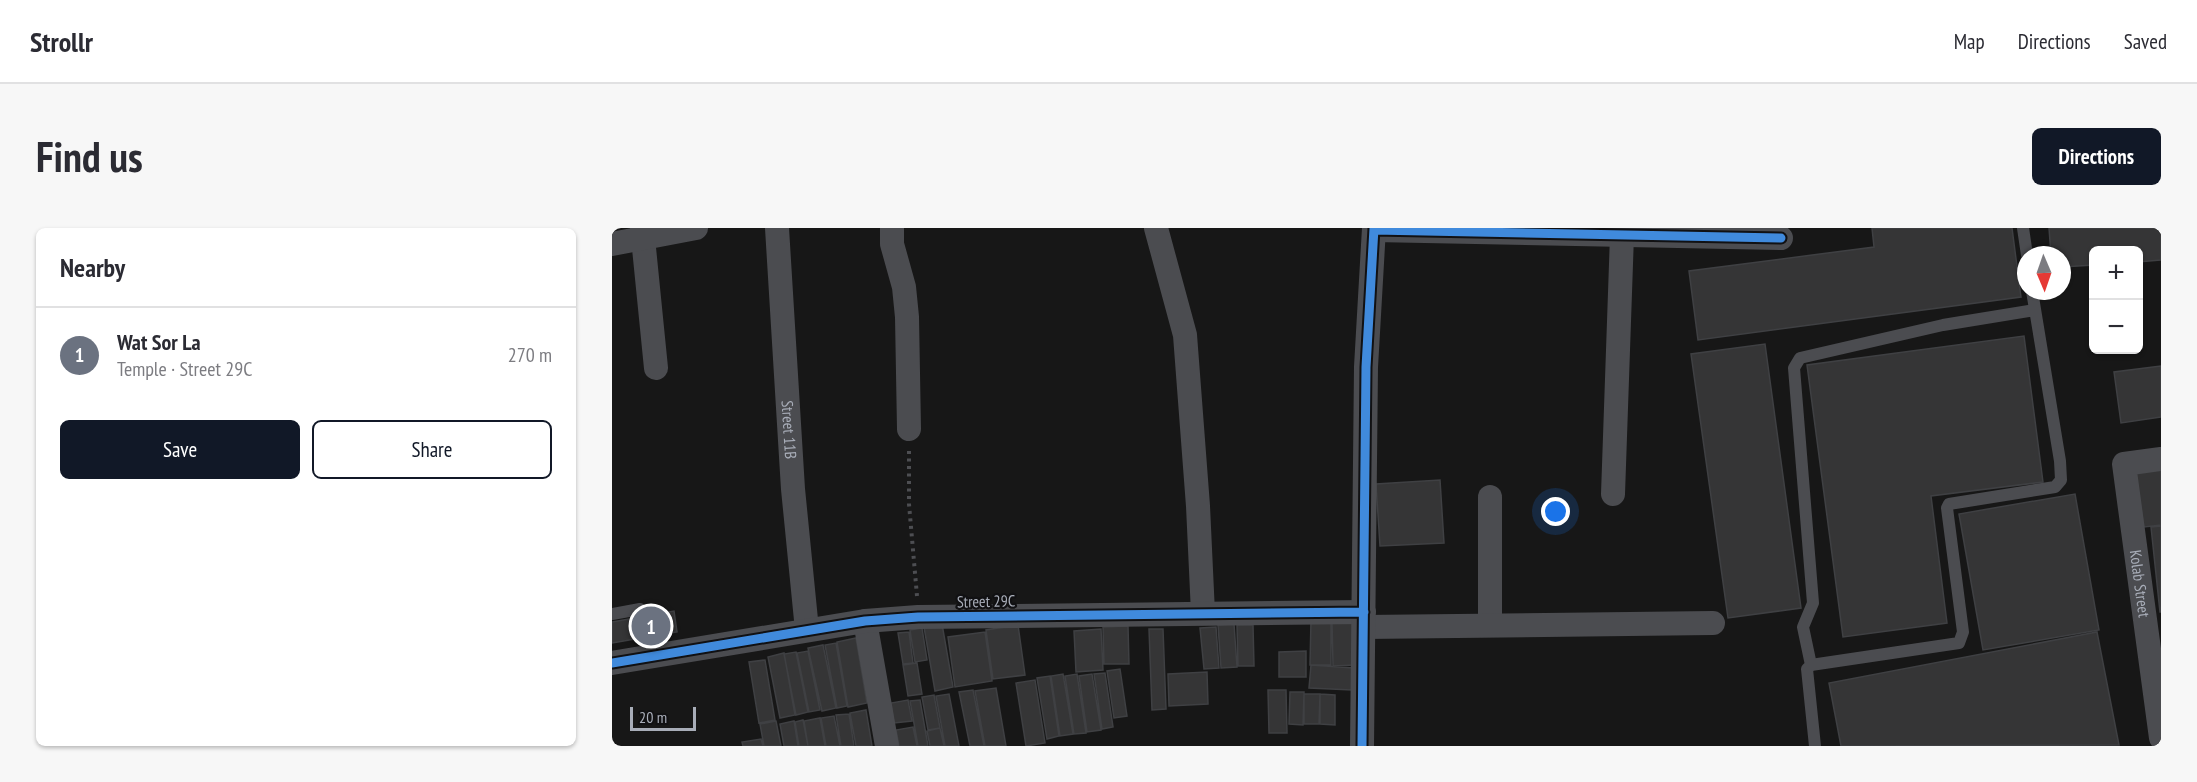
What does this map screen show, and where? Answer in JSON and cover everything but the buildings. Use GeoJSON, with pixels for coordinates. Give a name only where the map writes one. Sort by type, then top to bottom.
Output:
{"type":"FeatureCollection","features":[{"type":"Feature","properties":{"kind":"street"},"geometry":{"type":"LineString","coordinates":[[612,244],[643,233],[696,228]]}},
{"type":"Feature","properties":{"kind":"street","name":"Street 11B"},"geometry":{"type":"LineString","coordinates":[[777,228],[793,489],[807,630]]}},
{"type":"Feature","properties":{"kind":"street"},"geometry":{"type":"LineString","coordinates":[[892,228],[892,244],[904,287],[908,317],[909,429]]}},
{"type":"Feature","properties":{"kind":"street"},"geometry":{"type":"LineString","coordinates":[[1156,228],[1185,335],[1198,506],[1203,613]]}},
{"type":"Feature","properties":{"kind":"street"},"geometry":{"type":"LineString","coordinates":[[1362,746],[1366,367],[1374,229],[1781,238]]}},
{"type":"Feature","properties":{"kind":"street"},"geometry":{"type":"LineString","coordinates":[[643,233],[656,368]]}},
{"type":"Feature","properties":{"kind":"street"},"geometry":{"type":"LineString","coordinates":[[1613,494],[1622,235]]}},
{"type":"Feature","properties":{"kind":"street","name":"Kolab Street"},"geometry":{"type":"LineString","coordinates":[[2161,459],[2124,464],[2155,650],[2161,738]]}},
{"type":"Feature","properties":{"kind":"street"},"geometry":{"type":"LineString","coordinates":[[1490,497],[1490,626]]}},
{"type":"Feature","properties":{"kind":"street","name":"Street 29C"},"geometry":{"type":"LineString","coordinates":[[612,663],[865,621],[918,617],[1203,613],[1490,626],[1713,623]]}},
{"type":"Feature","properties":{"kind":"street"},"geometry":{"type":"LineString","coordinates":[[865,621],[887,746]]}},
{"type":"Feature","properties":{"kind":"lane"},"geometry":{"type":"LineString","coordinates":[[2023,228],[2026,246]]}},
{"type":"Feature","properties":{"kind":"lane"},"geometry":{"type":"LineString","coordinates":[[1815,746],[1807,669],[1811,665],[1959,643],[1962,638],[1947,508],[1949,504],[2055,487],[2061,480],[2060,461],[2033,300]]}},
{"type":"Feature","properties":{"kind":"lane"},"geometry":{"type":"LineString","coordinates":[[1811,665],[1803,627],[1813,603],[1794,368],[1800,358],[1943,325],[2035,310]]}},
{"type":"Feature","properties":{"kind":"lane"},"geometry":{"type":"LineString","coordinates":[[612,614],[640,609]]}},
{"type":"Feature","properties":{"kind":"path"},"geometry":{"type":"LineString","coordinates":[[909,429],[909,504],[918,617]]}},
{"type":"Feature","properties":{"kind":"cycle path"},"geometry":{"type":"LineString","coordinates":[[1362,746],[1366,367],[1374,228]]}},
{"type":"Feature","properties":{"kind":"cycle path"},"geometry":{"type":"LineString","coordinates":[[1374,230],[1781,238]]}},
{"type":"Feature","properties":{"kind":"cycle path"},"geometry":{"type":"LineString","coordinates":[[612,663],[865,621],[918,617],[1364,612]]}},
{"type":"Feature","properties":{"kind":"place","name":"Wat Sor La"},"geometry":{"type":"Point","coordinates":[651,626]}}]}
